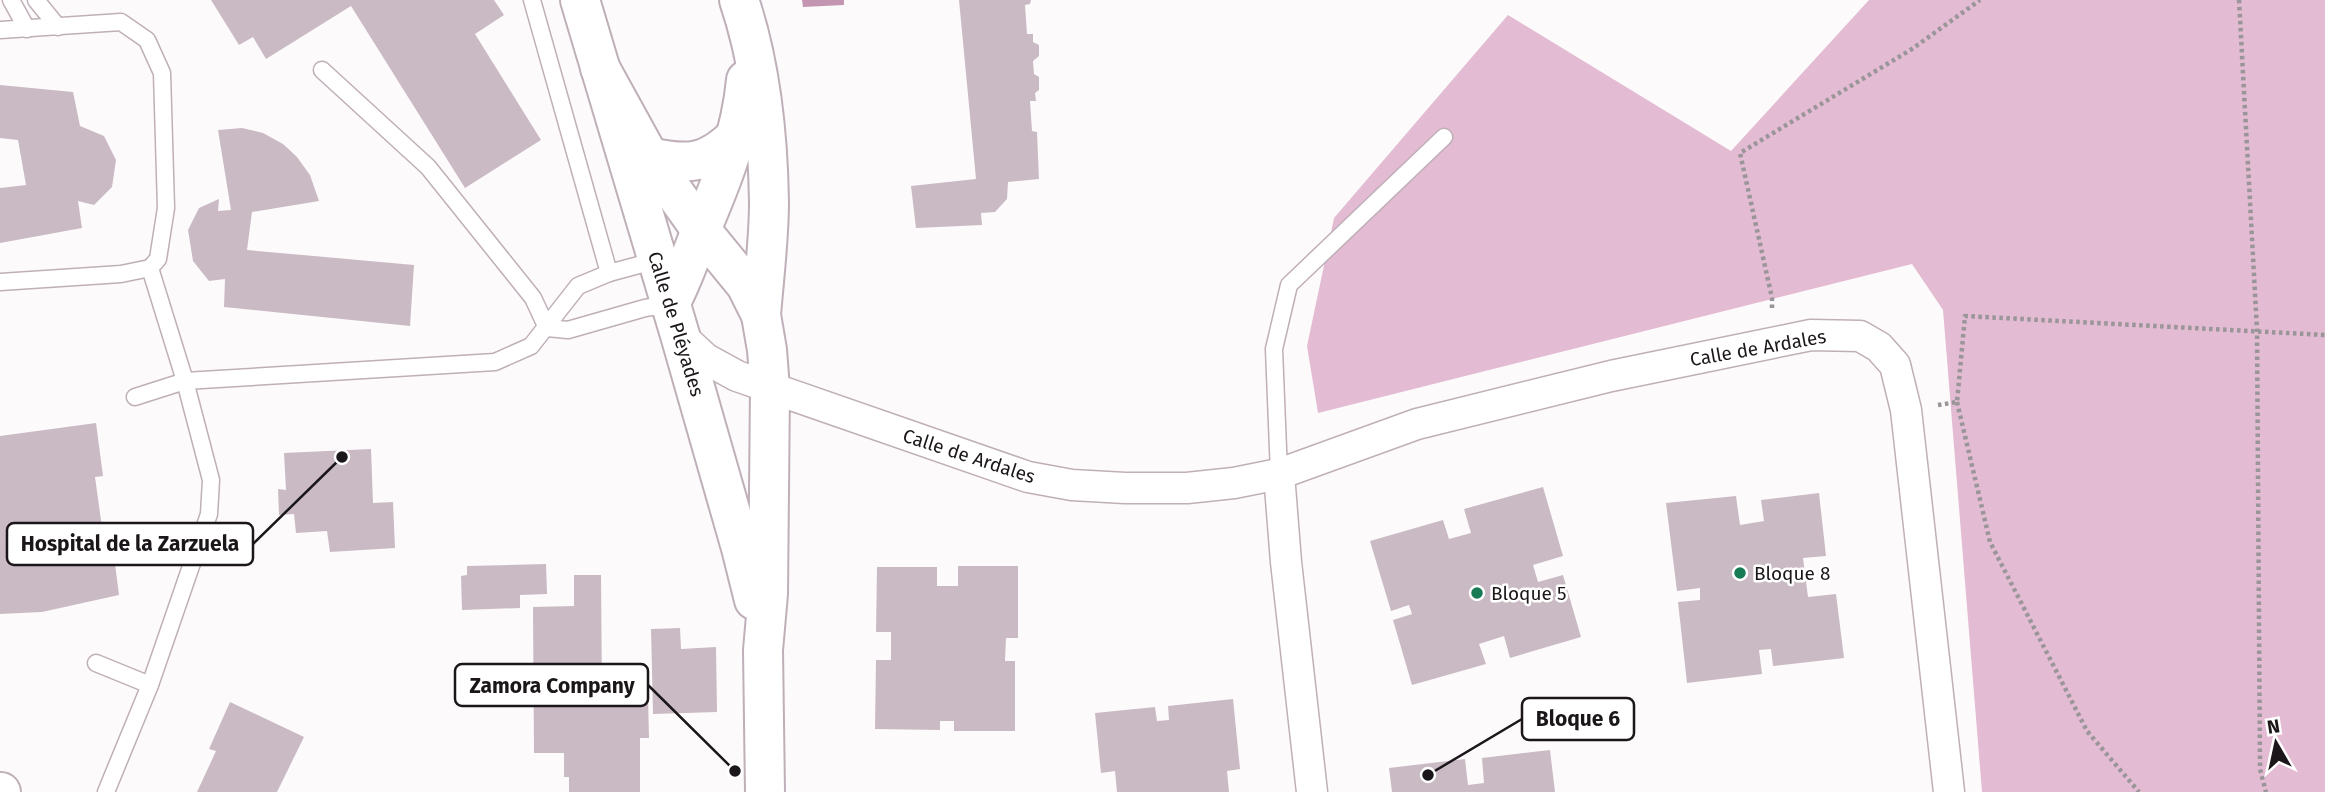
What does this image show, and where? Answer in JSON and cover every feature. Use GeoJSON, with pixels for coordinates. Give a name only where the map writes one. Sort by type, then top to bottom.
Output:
{"type":"FeatureCollection","features":[{"type":"Feature","properties":{"kind":"main road","name":"Calle de Pléyades"},"geometry":{"type":"LineString","coordinates":[[580,0],[657,260],[685,333],[744,559],[763,650]]}},
{"type":"Feature","properties":{"kind":"main road"},"geometry":{"type":"LineString","coordinates":[[685,333],[683,281],[725,173],[737,135],[746,90],[743,13]]}},
{"type":"Feature","properties":{"kind":"main road"},"geometry":{"type":"LineString","coordinates":[[743,13],[764,111],[769,204],[763,324]]}},
{"type":"Feature","properties":{"kind":"main road"},"geometry":{"type":"LineString","coordinates":[[600,68],[649,157],[746,285],[763,324]]}},
{"type":"Feature","properties":{"kind":"main road"},"geometry":{"type":"LineString","coordinates":[[649,157],[670,162],[706,158],[720,152],[737,135]]}},
{"type":"Feature","properties":{"kind":"main road","name":"Calle de Pléyades"},"geometry":{"type":"LineString","coordinates":[[763,324],[770,389],[768,594],[763,650],[765,792]]}},
{"type":"Feature","properties":{"kind":"street"},"geometry":{"type":"LineString","coordinates":[[685,333],[728,363],[744,358],[755,349],[763,324]]}},
{"type":"Feature","properties":{"kind":"street","name":"Calle de Ardales"},"geometry":{"type":"LineString","coordinates":[[685,333],[737,376],[1028,477],[1072,485],[1187,488],[1234,483],[1279,474],[1417,424],[1611,376],[1811,335],[1860,336],[1879,347],[1895,365],[1906,411],[1949,792]]}},
{"type":"Feature","properties":{"kind":"street"},"geometry":{"type":"LineString","coordinates":[[1279,474],[1286,562],[1312,792]]}},
{"type":"Feature","properties":{"kind":"lane"},"geometry":{"type":"LineString","coordinates":[[10,0],[27,29]]}},
{"type":"Feature","properties":{"kind":"lane"},"geometry":{"type":"LineString","coordinates":[[36,0],[58,27]]}},
{"type":"Feature","properties":{"kind":"lane"},"geometry":{"type":"LineString","coordinates":[[532,0],[609,273]]}},
{"type":"Feature","properties":{"kind":"lane"},"geometry":{"type":"LineString","coordinates":[[0,30],[121,22],[146,40],[162,74],[166,208],[158,259],[150,268],[121,274],[0,282]]}},
{"type":"Feature","properties":{"kind":"lane"},"geometry":{"type":"LineString","coordinates":[[322,70],[428,167],[533,298],[547,328]]}},
{"type":"Feature","properties":{"kind":"lane"},"geometry":{"type":"LineString","coordinates":[[1279,474],[1274,349],[1289,285],[1444,138]]}},
{"type":"Feature","properties":{"kind":"lane"},"geometry":{"type":"LineString","coordinates":[[135,397],[185,381],[495,362],[531,346],[578,286],[609,273],[657,260]]}},
{"type":"Feature","properties":{"kind":"lane"},"geometry":{"type":"LineString","coordinates":[[106,792],[150,685],[209,514],[211,480],[185,381],[150,268]]}},
{"type":"Feature","properties":{"kind":"lane"},"geometry":{"type":"LineString","coordinates":[[547,328],[568,331],[645,309],[685,333]]}},
{"type":"Feature","properties":{"kind":"lane"},"geometry":{"type":"LineString","coordinates":[[96,663],[150,685]]}},
{"type":"Feature","properties":{"kind":"path"},"geometry":{"type":"LineString","coordinates":[[1772,343],[1772,298],[1740,153],[1912,49],[1980,0]]}},
{"type":"Feature","properties":{"kind":"path"},"geometry":{"type":"LineString","coordinates":[[2239,0],[2257,330],[2260,769],[2266,792]]}},
{"type":"Feature","properties":{"kind":"path"},"geometry":{"type":"LineString","coordinates":[[2139,792],[2087,731],[1990,542],[1957,402],[1965,316],[2325,335]]}},
{"type":"Feature","properties":{"kind":"path"},"geometry":{"type":"LineString","coordinates":[[1906,411],[1957,402]]}},
{"type":"Feature","properties":{"kind":"shaded area"},"geometry":{"type":"Polygon","coordinates":[[[802,0],[844,0],[844,5],[803,7],[802,0]]]}},
{"type":"Feature","properties":{"kind":"shaded area"},"geometry":{"type":"Polygon","coordinates":[[[1869,0],[2325,0],[2325,792],[1982,792],[1943,310],[1912,264],[1318,413],[1307,346],[1334,218],[1508,15],[1731,151],[1869,0]]]}},
{"type":"Feature","properties":{"kind":"building"},"geometry":{"type":"Polygon","coordinates":[[[211,0],[494,0],[504,15],[475,34],[541,140],[465,188],[351,6],[266,59],[253,37],[239,45],[211,0]]]}},
{"type":"Feature","properties":{"kind":"building"},"geometry":{"type":"Polygon","coordinates":[[[959,0],[1031,0],[1030,4],[1025,5],[1027,34],[1033,34],[1033,42],[1039,45],[1039,56],[1033,61],[1034,74],[1039,77],[1039,90],[1035,93],[1036,101],[1030,101],[1032,131],[1037,132],[1039,179],[1008,182],[1007,199],[995,212],[981,213],[982,225],[916,228],[911,186],[976,179],[959,0]]]}},
{"type":"Feature","properties":{"kind":"building"},"geometry":{"type":"Polygon","coordinates":[[[0,85],[73,92],[80,126],[104,136],[116,160],[112,187],[94,205],[78,201],[82,228],[0,243],[0,188],[26,185],[18,140],[0,138],[0,85]]]}},
{"type":"Feature","properties":{"kind":"building"},"geometry":{"type":"Polygon","coordinates":[[[242,128],[263,133],[283,144],[297,157],[310,175],[319,201],[252,212],[247,250],[414,265],[410,326],[224,307],[225,279],[209,281],[193,261],[188,230],[199,208],[219,199],[218,211],[231,210],[218,130],[242,128]]]}},
{"type":"Feature","properties":{"kind":"building"},"geometry":{"type":"Polygon","coordinates":[[[96,423],[103,476],[95,477],[105,549],[113,548],[119,595],[42,612],[0,614],[0,436],[96,423]]]}},
{"type":"Feature","properties":{"kind":"building"},"geometry":{"type":"Polygon","coordinates":[[[371,449],[373,503],[393,502],[395,548],[330,552],[327,531],[296,533],[294,514],[279,515],[278,489],[286,490],[284,453],[371,449]]]}},
{"type":"Feature","properties":{"kind":"building","name":"Bloque 5"},"geometry":{"type":"Polygon","coordinates":[[[1543,487],[1563,556],[1533,565],[1538,582],[1563,575],[1581,637],[1510,658],[1504,636],[1479,644],[1486,664],[1412,685],[1393,620],[1412,614],[1409,605],[1391,611],[1370,541],[1443,520],[1449,539],[1471,533],[1464,509],[1543,487]]]}},
{"type":"Feature","properties":{"kind":"building","name":"Bloque 8"},"geometry":{"type":"Polygon","coordinates":[[[1819,493],[1826,556],[1803,558],[1808,597],[1836,594],[1844,658],[1773,666],[1771,649],[1759,650],[1762,674],[1687,683],[1678,602],[1700,600],[1700,588],[1677,591],[1666,503],[1736,496],[1740,525],[1764,521],[1761,500],[1819,493]]]}},
{"type":"Feature","properties":{"kind":"building"},"geometry":{"type":"Polygon","coordinates":[[[546,564],[547,594],[520,595],[520,608],[462,610],[461,576],[467,575],[467,566],[546,564]]]}},
{"type":"Feature","properties":{"kind":"building"},"geometry":{"type":"Polygon","coordinates":[[[958,566],[1018,566],[1018,638],[1006,638],[1005,661],[1015,661],[1015,731],[954,731],[954,721],[940,721],[940,730],[875,729],[876,660],[891,660],[891,632],[876,632],[877,567],[937,567],[937,586],[958,586],[958,566]]]}},
{"type":"Feature","properties":{"kind":"building"},"geometry":{"type":"Polygon","coordinates":[[[574,575],[601,575],[602,696],[648,695],[649,738],[640,738],[640,792],[569,792],[569,777],[564,777],[564,753],[534,753],[533,607],[574,606],[574,575]]]}},
{"type":"Feature","properties":{"kind":"building"},"geometry":{"type":"Polygon","coordinates":[[[680,628],[681,649],[716,647],[717,712],[653,714],[651,629],[680,628]]]}},
{"type":"Feature","properties":{"kind":"building"},"geometry":{"type":"Polygon","coordinates":[[[1233,699],[1240,769],[1227,771],[1229,792],[1117,792],[1115,771],[1101,773],[1095,713],[1155,707],[1157,721],[1169,720],[1168,706],[1233,699]]]}},
{"type":"Feature","properties":{"kind":"building"},"geometry":{"type":"Polygon","coordinates":[[[230,702],[304,737],[277,792],[197,792],[216,751],[209,749],[230,702]]]}},
{"type":"Feature","properties":{"kind":"building"},"geometry":{"type":"Polygon","coordinates":[[[1550,750],[1555,792],[1392,792],[1389,768],[1465,759],[1468,785],[1484,783],[1482,758],[1550,750]]]}},
{"type":"Feature","properties":{"kind":"place","name":"Hospital de la Zarzuela"},"geometry":{"type":"Point","coordinates":[342,457]}},
{"type":"Feature","properties":{"kind":"place","name":"Bloque 8"},"geometry":{"type":"Point","coordinates":[1740,573]}},
{"type":"Feature","properties":{"kind":"place","name":"Bloque 5"},"geometry":{"type":"Point","coordinates":[1477,593]}},
{"type":"Feature","properties":{"kind":"place","name":"Zamora Company"},"geometry":{"type":"Point","coordinates":[735,771]}},
{"type":"Feature","properties":{"kind":"place","name":"Bloque 6"},"geometry":{"type":"Point","coordinates":[1428,775]}}]}
